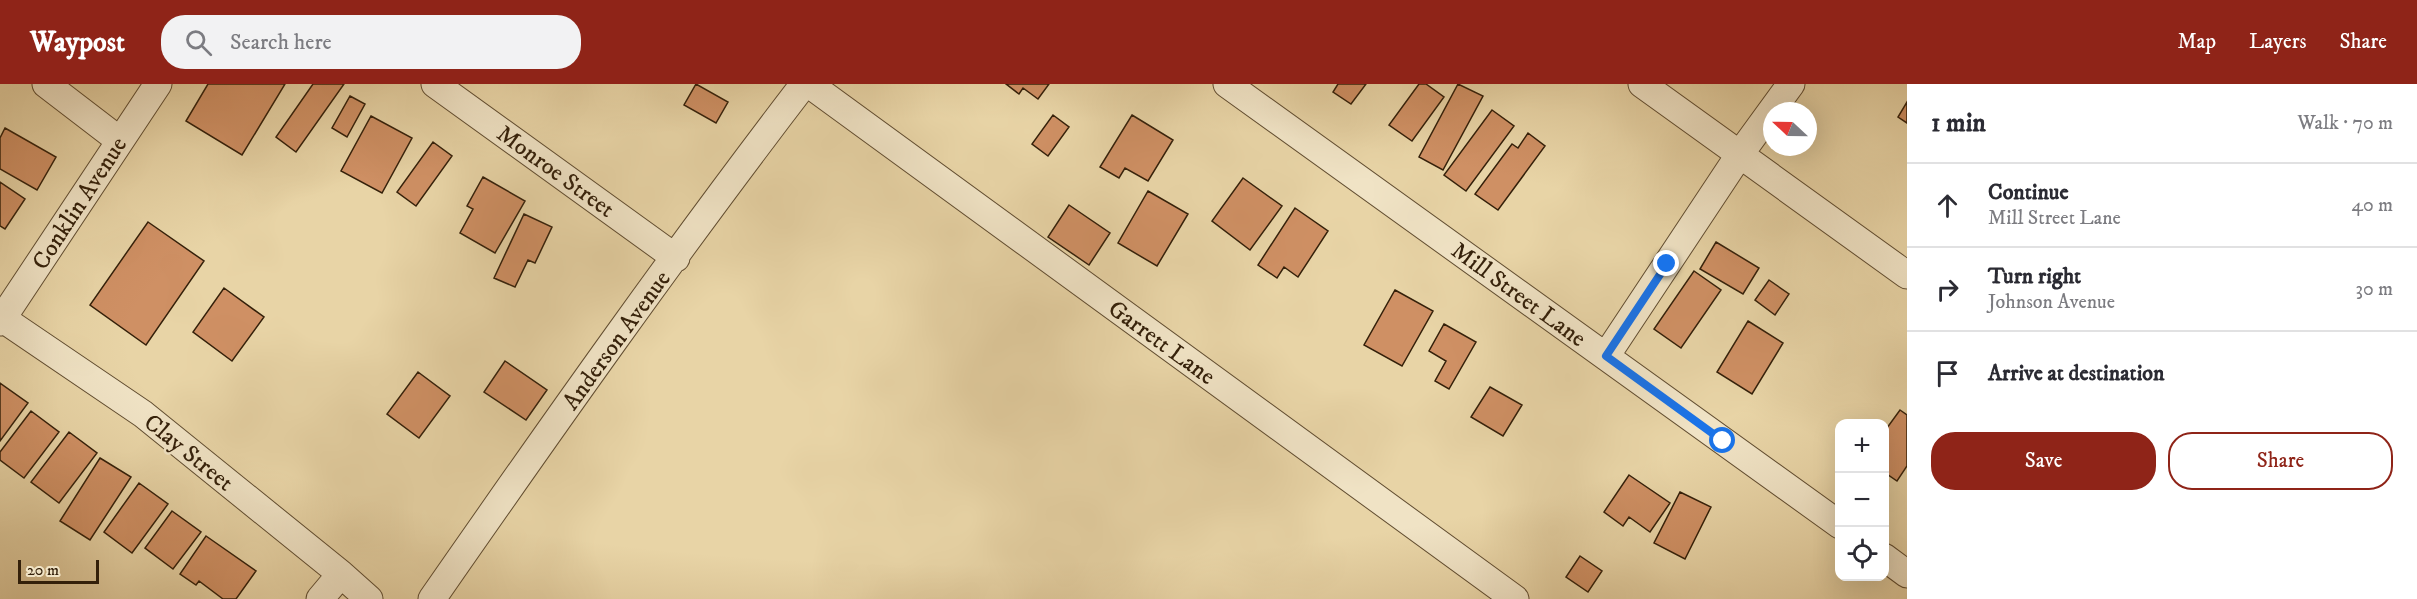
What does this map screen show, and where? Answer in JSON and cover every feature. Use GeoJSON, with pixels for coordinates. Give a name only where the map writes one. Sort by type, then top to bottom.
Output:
{"type":"FeatureCollection","features":[{"type":"Feature","properties":{"kind":"street"},"geometry":{"type":"LineString","coordinates":[[46,84],[119,140]]}},
{"type":"Feature","properties":{"kind":"street","name":"Conklin Avenue"},"geometry":{"type":"LineString","coordinates":[[1,319],[158,84]]}},
{"type":"Feature","properties":{"kind":"street","name":"Monroe Street"},"geometry":{"type":"LineString","coordinates":[[435,84],[676,258]]}},
{"type":"Feature","properties":{"kind":"street","name":"Anderson Avenue"},"geometry":{"type":"LineString","coordinates":[[432,599],[545,437],[676,258],[707,211],[807,84]]}},
{"type":"Feature","properties":{"kind":"street","name":"Garrett Lane"},"geometry":{"type":"LineString","coordinates":[[807,84],[1515,599]]}},
{"type":"Feature","properties":{"kind":"street","name":"Mill Street Lane"},"geometry":{"type":"LineString","coordinates":[[1227,84],[1835,522]]}},
{"type":"Feature","properties":{"kind":"street"},"geometry":{"type":"LineString","coordinates":[[1642,84],[1907,275]]}},
{"type":"Feature","properties":{"kind":"street"},"geometry":{"type":"LineString","coordinates":[[1606,356],[1740,154],[1791,84]]}},
{"type":"Feature","properties":{"kind":"street","name":"Clay Street"},"geometry":{"type":"LineString","coordinates":[[1,319],[143,414],[369,599]]}},
{"type":"Feature","properties":{"kind":"street"},"geometry":{"type":"LineString","coordinates":[[1889,561],[1907,574]]}},
{"type":"Feature","properties":{"kind":"street"},"geometry":{"type":"LineString","coordinates":[[320,599],[341,574]]}},
{"type":"Feature","properties":{"kind":"building"},"geometry":{"type":"Polygon","coordinates":[[[208,84],[285,84],[242,155],[186,121],[208,84]]]}},
{"type":"Feature","properties":{"kind":"building"},"geometry":{"type":"Polygon","coordinates":[[[313,84],[344,84],[296,152],[276,137],[313,84]]]}},
{"type":"Feature","properties":{"kind":"building"},"geometry":{"type":"Polygon","coordinates":[[[696,84],[728,102],[716,123],[684,105],[696,84]]]}},
{"type":"Feature","properties":{"kind":"building"},"geometry":{"type":"Polygon","coordinates":[[[1006,84],[1049,84],[1038,99],[1023,88],[1019,94],[1006,84]]]}},
{"type":"Feature","properties":{"kind":"building"},"geometry":{"type":"Polygon","coordinates":[[[1338,84],[1366,84],[1351,104],[1333,92],[1338,84]]]}},
{"type":"Feature","properties":{"kind":"building"},"geometry":{"type":"Polygon","coordinates":[[[1419,84],[1426,84],[1444,97],[1412,141],[1389,125],[1419,84]]]}},
{"type":"Feature","properties":{"kind":"building"},"geometry":{"type":"Polygon","coordinates":[[[1458,84],[1483,96],[1443,170],[1419,157],[1458,84]]]}},
{"type":"Feature","properties":{"kind":"building"},"geometry":{"type":"Polygon","coordinates":[[[350,96],[365,104],[347,137],[332,128],[350,96]]]}},
{"type":"Feature","properties":{"kind":"building"},"geometry":{"type":"Polygon","coordinates":[[[1907,102],[1907,123],[1898,117],[1907,102]]]}},
{"type":"Feature","properties":{"kind":"building"},"geometry":{"type":"Polygon","coordinates":[[[1492,110],[1514,126],[1466,191],[1444,175],[1492,110]]]}},
{"type":"Feature","properties":{"kind":"building"},"geometry":{"type":"Polygon","coordinates":[[[1053,115],[1069,127],[1048,156],[1032,144],[1053,115]]]}},
{"type":"Feature","properties":{"kind":"building"},"geometry":{"type":"Polygon","coordinates":[[[1132,115],[1173,140],[1148,181],[1125,168],[1119,178],[1100,167],[1132,115]]]}},
{"type":"Feature","properties":{"kind":"building"},"geometry":{"type":"Polygon","coordinates":[[[371,116],[412,138],[382,193],[341,171],[371,116]]]}},
{"type":"Feature","properties":{"kind":"building"},"geometry":{"type":"Polygon","coordinates":[[[5,128],[56,157],[37,190],[0,169],[0,138],[5,128]]]}},
{"type":"Feature","properties":{"kind":"building"},"geometry":{"type":"Polygon","coordinates":[[[1528,133],[1545,146],[1498,210],[1475,194],[1512,144],[1518,148],[1528,133]]]}},
{"type":"Feature","properties":{"kind":"building"},"geometry":{"type":"Polygon","coordinates":[[[433,142],[452,156],[416,206],[397,192],[433,142]]]}},
{"type":"Feature","properties":{"kind":"building"},"geometry":{"type":"Polygon","coordinates":[[[483,177],[525,201],[495,253],[460,233],[473,209],[467,206],[483,177]]]}},
{"type":"Feature","properties":{"kind":"building"},"geometry":{"type":"Polygon","coordinates":[[[1243,178],[1282,206],[1250,250],[1212,221],[1243,178]]]}},
{"type":"Feature","properties":{"kind":"building"},"geometry":{"type":"Polygon","coordinates":[[[0,182],[25,199],[5,229],[0,226],[0,182]]]}},
{"type":"Feature","properties":{"kind":"building"},"geometry":{"type":"Polygon","coordinates":[[[1148,191],[1188,214],[1157,266],[1118,243],[1148,191]]]}},
{"type":"Feature","properties":{"kind":"building"},"geometry":{"type":"Polygon","coordinates":[[[1069,205],[1110,233],[1089,265],[1048,237],[1069,205]]]}},
{"type":"Feature","properties":{"kind":"building"},"geometry":{"type":"Polygon","coordinates":[[[1295,208],[1328,231],[1298,277],[1284,267],[1277,278],[1258,265],[1295,208]]]}},
{"type":"Feature","properties":{"kind":"building"},"geometry":{"type":"Polygon","coordinates":[[[524,214],[552,227],[535,263],[528,260],[515,287],[494,278],[524,214]]]}},
{"type":"Feature","properties":{"kind":"building"},"geometry":{"type":"Polygon","coordinates":[[[148,222],[204,261],[146,345],[90,305],[148,222]]]}},
{"type":"Feature","properties":{"kind":"building"},"geometry":{"type":"Polygon","coordinates":[[[1716,242],[1759,268],[1743,294],[1700,269],[1716,242]]]}},
{"type":"Feature","properties":{"kind":"building"},"geometry":{"type":"Polygon","coordinates":[[[1694,271],[1721,290],[1681,348],[1654,329],[1694,271]]]}},
{"type":"Feature","properties":{"kind":"building"},"geometry":{"type":"Polygon","coordinates":[[[1769,280],[1789,294],[1775,315],[1755,300],[1769,280]]]}},
{"type":"Feature","properties":{"kind":"building"},"geometry":{"type":"Polygon","coordinates":[[[224,288],[264,317],[232,361],[193,332],[224,288]]]}},
{"type":"Feature","properties":{"kind":"building"},"geometry":{"type":"Polygon","coordinates":[[[1395,290],[1433,311],[1402,366],[1364,345],[1395,290]]]}},
{"type":"Feature","properties":{"kind":"building"},"geometry":{"type":"Polygon","coordinates":[[[1748,321],[1783,343],[1752,394],[1717,372],[1748,321]]]}},
{"type":"Feature","properties":{"kind":"building"},"geometry":{"type":"Polygon","coordinates":[[[1444,324],[1476,342],[1449,389],[1435,381],[1446,361],[1429,351],[1444,324]]]}},
{"type":"Feature","properties":{"kind":"building"},"geometry":{"type":"Polygon","coordinates":[[[505,361],[547,390],[526,420],[484,392],[505,361]]]}},
{"type":"Feature","properties":{"kind":"building"},"geometry":{"type":"Polygon","coordinates":[[[418,372],[450,396],[419,438],[387,414],[418,372]]]}},
{"type":"Feature","properties":{"kind":"building"},"geometry":{"type":"Polygon","coordinates":[[[0,383],[28,403],[0,441],[0,383]]]}},
{"type":"Feature","properties":{"kind":"building"},"geometry":{"type":"Polygon","coordinates":[[[1490,387],[1522,405],[1503,436],[1471,417],[1490,387]]]}},
{"type":"Feature","properties":{"kind":"building"},"geometry":{"type":"Polygon","coordinates":[[[1900,410],[1907,415],[1907,466],[1897,481],[1889,475],[1889,425],[1900,410]]]}},
{"type":"Feature","properties":{"kind":"building"},"geometry":{"type":"Polygon","coordinates":[[[31,411],[59,432],[24,478],[0,460],[0,452],[31,411]]]}},
{"type":"Feature","properties":{"kind":"building"},"geometry":{"type":"Polygon","coordinates":[[[69,432],[97,453],[59,503],[31,482],[69,432]]]}},
{"type":"Feature","properties":{"kind":"building"},"geometry":{"type":"Polygon","coordinates":[[[100,458],[131,477],[90,540],[60,521],[100,458]]]}},
{"type":"Feature","properties":{"kind":"building"},"geometry":{"type":"Polygon","coordinates":[[[1629,475],[1670,503],[1650,532],[1629,517],[1623,526],[1604,512],[1629,475]]]}},
{"type":"Feature","properties":{"kind":"building"},"geometry":{"type":"Polygon","coordinates":[[[139,483],[168,504],[132,553],[104,532],[139,483]]]}},
{"type":"Feature","properties":{"kind":"building"},"geometry":{"type":"Polygon","coordinates":[[[1680,492],[1711,507],[1685,559],[1654,543],[1680,492]]]}},
{"type":"Feature","properties":{"kind":"building"},"geometry":{"type":"Polygon","coordinates":[[[172,511],[201,532],[173,569],[145,548],[172,511]]]}},
{"type":"Feature","properties":{"kind":"building"},"geometry":{"type":"Polygon","coordinates":[[[206,536],[256,571],[236,599],[223,599],[199,581],[196,585],[180,574],[206,536]]]}},
{"type":"Feature","properties":{"kind":"building"},"geometry":{"type":"Polygon","coordinates":[[[1580,556],[1602,571],[1588,592],[1566,577],[1580,556]]]}},
{"type":"Feature","properties":{"kind":"route"},"geometry":{"type":"LineString","coordinates":[[1667,264],[1606,356],[1723,441]]}}]}
